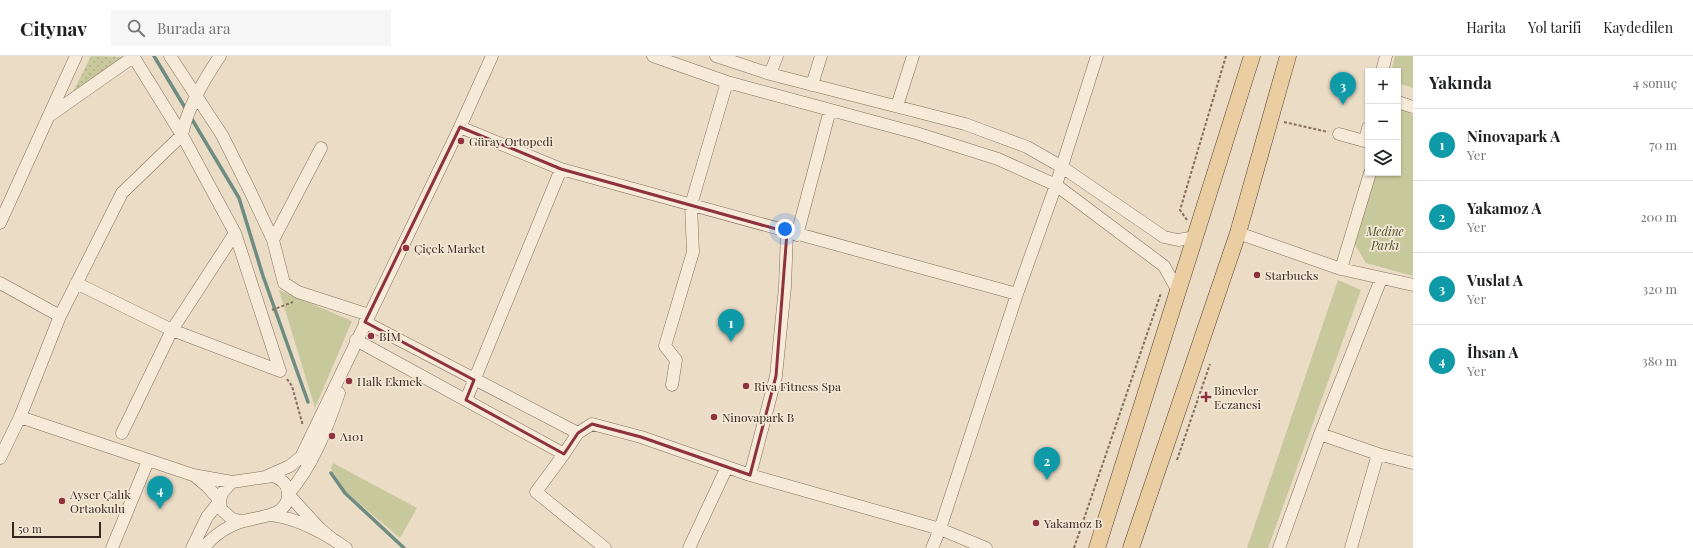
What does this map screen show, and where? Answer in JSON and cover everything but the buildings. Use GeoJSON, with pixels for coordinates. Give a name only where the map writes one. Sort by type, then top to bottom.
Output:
{"type":"FeatureCollection","features":[{"type":"Feature","properties":{"kind":"main road"},"geometry":{"type":"LineString","coordinates":[[1097,548],[1252,56]]}},
{"type":"Feature","properties":{"kind":"main road"},"geometry":{"type":"LineString","coordinates":[[1131,548],[1238,233],[1288,56]]}},
{"type":"Feature","properties":{"kind":"street"},"geometry":{"type":"LineString","coordinates":[[0,221],[76,56]]}},
{"type":"Feature","properties":{"kind":"street"},"geometry":{"type":"LineString","coordinates":[[48,117],[133,56],[183,129],[235,233],[280,371]]}},
{"type":"Feature","properties":{"kind":"street"},"geometry":{"type":"LineString","coordinates":[[170,56],[222,135],[273,240],[284,282],[298,292],[367,318],[474,380],[578,433]]}},
{"type":"Feature","properties":{"kind":"street"},"geometry":{"type":"LineString","coordinates":[[0,458],[20,417],[60,316],[122,193],[183,129],[197,96],[220,56]]}},
{"type":"Feature","properties":{"kind":"street"},"geometry":{"type":"LineString","coordinates":[[265,477],[290,466],[300,457],[460,127],[492,56]]}},
{"type":"Feature","properties":{"kind":"street"},"geometry":{"type":"LineString","coordinates":[[653,56],[727,82],[916,133],[998,159],[1056,186],[1164,266],[1178,291]]}},
{"type":"Feature","properties":{"kind":"street"},"geometry":{"type":"LineString","coordinates":[[716,56],[770,74],[965,124],[1020,144],[1062,167],[1164,237],[1178,240],[1196,237]]}},
{"type":"Feature","properties":{"kind":"street"},"geometry":{"type":"LineString","coordinates":[[770,74],[777,56]]}},
{"type":"Feature","properties":{"kind":"street"},"geometry":{"type":"LineString","coordinates":[[812,85],[821,56]]}},
{"type":"Feature","properties":{"kind":"street"},"geometry":{"type":"LineString","coordinates":[[897,106],[913,56]]}},
{"type":"Feature","properties":{"kind":"street"},"geometry":{"type":"LineString","coordinates":[[932,548],[940,530],[1017,294],[1056,186],[1097,56]]}},
{"type":"Feature","properties":{"kind":"street"},"geometry":{"type":"LineString","coordinates":[[1383,68],[1386,56]]}},
{"type":"Feature","properties":{"kind":"street"},"geometry":{"type":"LineString","coordinates":[[672,385],[676,360],[664,346],[693,252],[691,205],[727,82]]}},
{"type":"Feature","properties":{"kind":"street"},"geometry":{"type":"LineString","coordinates":[[1401,103],[1413,107]]}},
{"type":"Feature","properties":{"kind":"street"},"geometry":{"type":"LineString","coordinates":[[750,475],[776,376],[792,233],[830,110]]}},
{"type":"Feature","properties":{"kind":"street"},"geometry":{"type":"LineString","coordinates":[[460,127],[561,169],[1017,294]]}},
{"type":"Feature","properties":{"kind":"street"},"geometry":{"type":"LineString","coordinates":[[1339,134],[1365,141]]}},
{"type":"Feature","properties":{"kind":"street"},"geometry":{"type":"LineString","coordinates":[[273,240],[321,148]]}},
{"type":"Feature","properties":{"kind":"street"},"geometry":{"type":"LineString","coordinates":[[466,400],[561,169]]}},
{"type":"Feature","properties":{"kind":"street"},"geometry":{"type":"LineString","coordinates":[[1341,269],[1369,176]]}},
{"type":"Feature","properties":{"kind":"street"},"geometry":{"type":"LineString","coordinates":[[122,433],[172,330],[235,233]]}},
{"type":"Feature","properties":{"kind":"street"},"geometry":{"type":"LineString","coordinates":[[1238,233],[1341,269],[1413,285]]}},
{"type":"Feature","properties":{"kind":"street"},"geometry":{"type":"LineString","coordinates":[[1279,548],[1320,434],[1381,279]]}},
{"type":"Feature","properties":{"kind":"street"},"geometry":{"type":"LineString","coordinates":[[0,283],[60,316]]}},
{"type":"Feature","properties":{"kind":"street"},"geometry":{"type":"LineString","coordinates":[[76,283],[172,330],[280,371]]}},
{"type":"Feature","properties":{"kind":"street"},"geometry":{"type":"LineString","coordinates":[[356,340],[564,454]]}},
{"type":"Feature","properties":{"kind":"street"},"geometry":{"type":"LineString","coordinates":[[288,494],[306,471],[329,422],[356,340]]}},
{"type":"Feature","properties":{"kind":"street"},"geometry":{"type":"LineString","coordinates":[[20,417],[193,475],[232,482],[273,476],[279,478],[285,483],[288,489],[288,494],[285,506],[278,512],[241,521],[213,537],[204,548]]}},
{"type":"Feature","properties":{"kind":"street"},"geometry":{"type":"LineString","coordinates":[[605,548],[536,492],[578,433],[592,424],[641,437],[750,475],[940,530],[986,548]]}},
{"type":"Feature","properties":{"kind":"street"},"geometry":{"type":"LineString","coordinates":[[1320,434],[1378,454],[1413,463]]}},
{"type":"Feature","properties":{"kind":"street"},"geometry":{"type":"LineString","coordinates":[[1351,548],[1378,454]]}},
{"type":"Feature","properties":{"kind":"street"},"geometry":{"type":"LineString","coordinates":[[112,548],[148,461]]}},
{"type":"Feature","properties":{"kind":"street"},"geometry":{"type":"LineString","coordinates":[[689,548],[727,467]]}},
{"type":"Feature","properties":{"kind":"street"},"geometry":{"type":"LineString","coordinates":[[193,475],[208,487],[220,501],[222,509],[227,515],[232,519],[241,521]]}},
{"type":"Feature","properties":{"kind":"street"},"geometry":{"type":"LineString","coordinates":[[192,548],[207,517],[220,501],[222,494],[232,482]]}},
{"type":"Feature","properties":{"kind":"street"},"geometry":{"type":"LineString","coordinates":[[288,494],[320,529],[346,548]]}},
{"type":"Feature","properties":{"kind":"street"},"geometry":{"type":"LineString","coordinates":[[270,515],[299,521],[331,538]]}},
{"type":"Feature","properties":{"kind":"path"},"geometry":{"type":"LineString","coordinates":[[1178,240],[1189,223],[1180,210],[1226,56]]}},
{"type":"Feature","properties":{"kind":"path"},"geometry":{"type":"LineString","coordinates":[[1284,122],[1339,134]]}},
{"type":"Feature","properties":{"kind":"path"},"geometry":{"type":"LineString","coordinates":[[1074,548],[1168,274]]}},
{"type":"Feature","properties":{"kind":"path"},"geometry":{"type":"LineString","coordinates":[[269,311],[294,302]]}},
{"type":"Feature","properties":{"kind":"path"},"geometry":{"type":"LineString","coordinates":[[280,371],[292,386],[298,408]]}},
{"type":"Feature","properties":{"kind":"highlighted area"},"geometry":{"type":"Polygon","coordinates":[[[460,127],[561,169],[787,232],[776,376],[750,475],[641,437],[592,424],[578,433],[564,454],[466,400],[474,380],[365,322],[460,127]]]}},
{"type":"Feature","properties":{"kind":"green space"},"geometry":{"type":"Polygon","coordinates":[[[91,56],[124,57],[72,94],[91,56]]]}},
{"type":"Feature","properties":{"kind":"green space"},"geometry":{"type":"Polygon","coordinates":[[[1395,56],[1413,56],[1413,88],[1401,84],[1401,68],[1392,68],[1395,56]]]}},
{"type":"Feature","properties":{"kind":"green space","name":"Medine Parkı"},"geometry":{"type":"Polygon","coordinates":[[[1401,109],[1413,115],[1413,276],[1366,263],[1354,243],[1375,176],[1401,176],[1401,109]]]}},
{"type":"Feature","properties":{"kind":"green space"},"geometry":{"type":"Polygon","coordinates":[[[1338,280],[1361,290],[1268,548],[1247,548],[1338,280]]]}},
{"type":"Feature","properties":{"kind":"green space"},"geometry":{"type":"Polygon","coordinates":[[[279,290],[352,321],[315,408],[279,290]]]}},
{"type":"Feature","properties":{"kind":"green space"},"geometry":{"type":"Polygon","coordinates":[[[333,463],[417,508],[400,538],[346,492],[331,469],[333,463]]]}},
{"type":"Feature","properties":{"kind":"waterway"},"geometry":{"type":"LineString","coordinates":[[154,56],[187,111]]}},
{"type":"Feature","properties":{"kind":"waterway"},"geometry":{"type":"LineString","coordinates":[[190,116],[239,198],[263,276],[308,402]]}},
{"type":"Feature","properties":{"kind":"waterway"},"geometry":{"type":"LineString","coordinates":[[331,473],[345,493],[404,548]]}},
{"type":"Feature","properties":{"kind":"place","name":"Vuslat A"},"geometry":{"type":"Point","coordinates":[1343,105]}},
{"type":"Feature","properties":{"kind":"place","name":"Güray Ortopedi"},"geometry":{"type":"Point","coordinates":[461,141]}},
{"type":"Feature","properties":{"kind":"place","name":"Çiçek Market"},"geometry":{"type":"Point","coordinates":[406,248]}},
{"type":"Feature","properties":{"kind":"place","name":"Starbucks"},"geometry":{"type":"Point","coordinates":[1257,275]}},
{"type":"Feature","properties":{"kind":"place","name":"BİM"},"geometry":{"type":"Point","coordinates":[371,336]}},
{"type":"Feature","properties":{"kind":"place","name":"Ninovapark A"},"geometry":{"type":"Point","coordinates":[731,342]}},
{"type":"Feature","properties":{"kind":"place","name":"Halk Ekmek"},"geometry":{"type":"Point","coordinates":[349,381]}},
{"type":"Feature","properties":{"kind":"place","name":"Riva Fitness Spa"},"geometry":{"type":"Point","coordinates":[746,386]}},
{"type":"Feature","properties":{"kind":"place","name":"Binevler Eczanesi"},"geometry":{"type":"Point","coordinates":[1206,397]}},
{"type":"Feature","properties":{"kind":"place","name":"Ninovapark B"},"geometry":{"type":"Point","coordinates":[714,417]}},
{"type":"Feature","properties":{"kind":"place","name":"A101"},"geometry":{"type":"Point","coordinates":[332,436]}},
{"type":"Feature","properties":{"kind":"place","name":"Yakamoz A"},"geometry":{"type":"Point","coordinates":[1047,480]}},
{"type":"Feature","properties":{"kind":"place","name":"Ayser Çalık Ortaokulu"},"geometry":{"type":"Point","coordinates":[62,501]}},
{"type":"Feature","properties":{"kind":"place","name":"İhsan A"},"geometry":{"type":"Point","coordinates":[160,509]}},
{"type":"Feature","properties":{"kind":"place","name":"Yakamoz B"},"geometry":{"type":"Point","coordinates":[1036,523]}}]}
